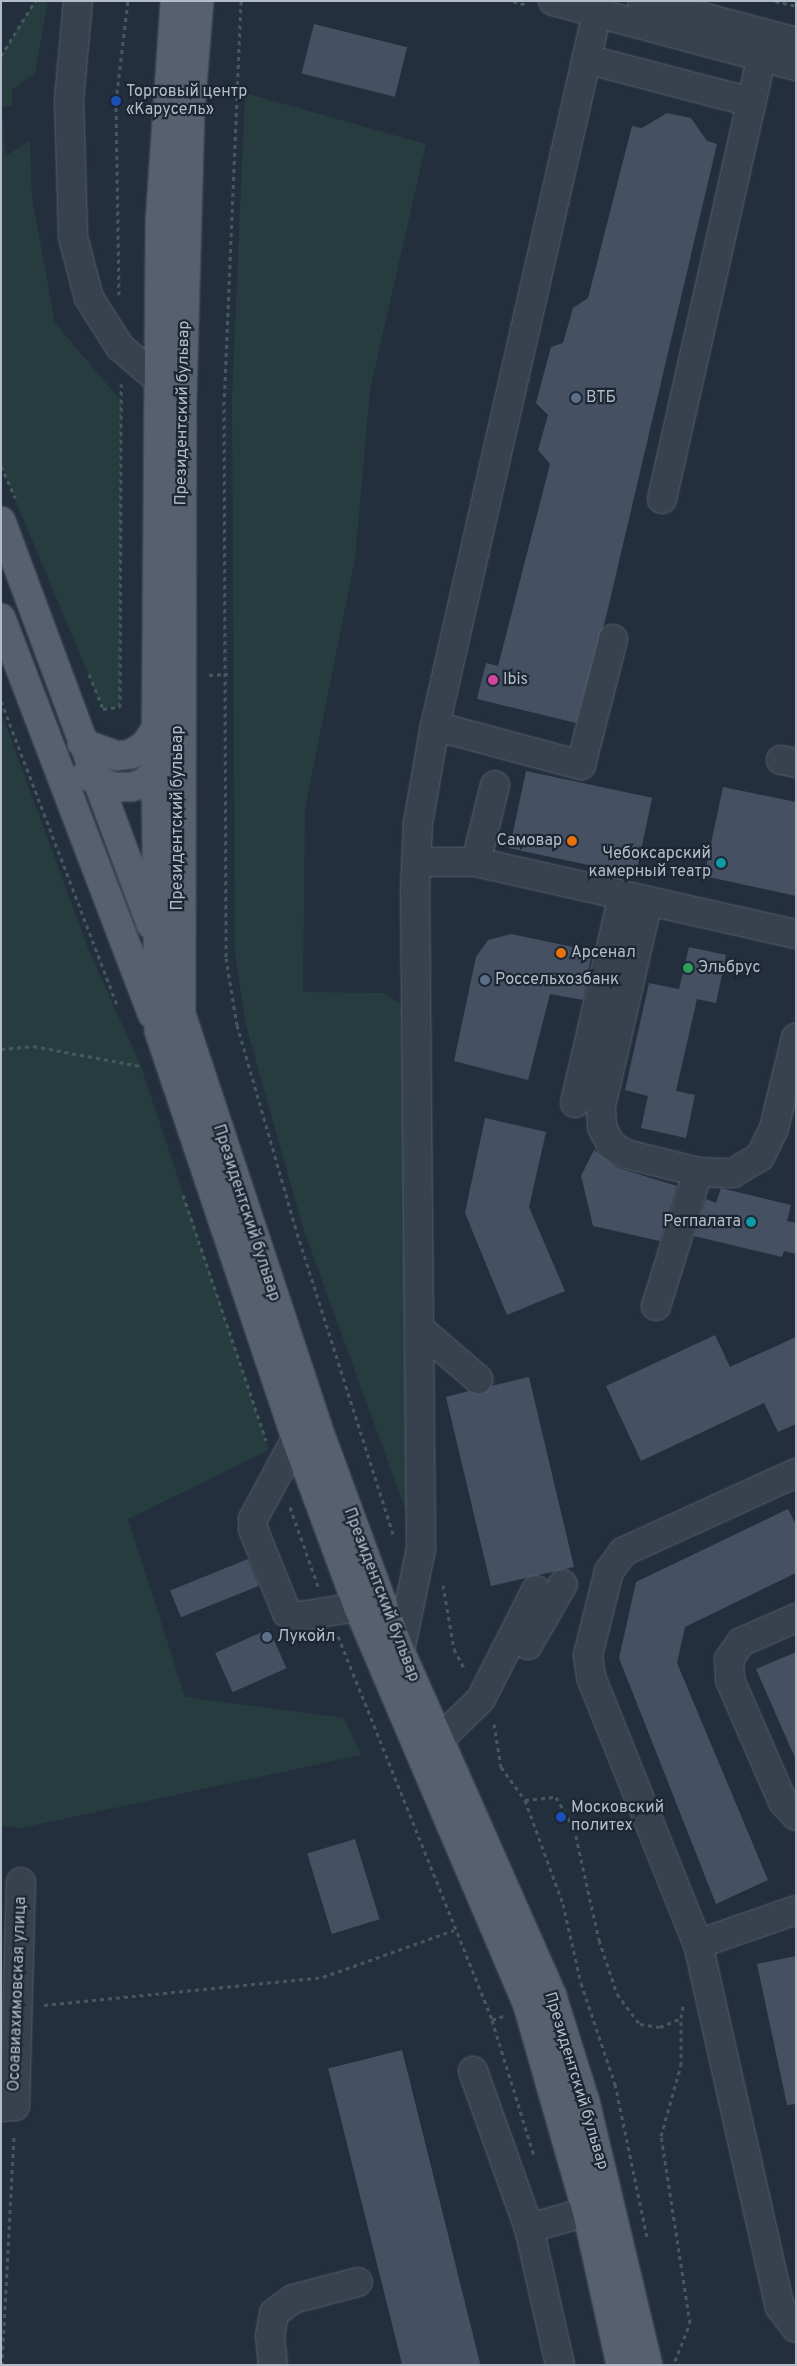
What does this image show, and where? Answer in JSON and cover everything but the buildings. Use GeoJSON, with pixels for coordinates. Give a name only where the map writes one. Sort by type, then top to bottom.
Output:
{"type":"FeatureCollection","features":[{"type":"Feature","properties":{"kind":"main road","name":"Президентский бульвар"},"geometry":{"type":"LineString","coordinates":[[175,1],[162,174],[160,382],[168,730],[181,1014],[317,1426],[400,1651],[552,1996],[570,2049],[661,2364]]}},
{"type":"Feature","properties":{"kind":"main road","name":"Президентский бульвар"},"geometry":{"type":"LineString","coordinates":[[168,730],[187,190],[199,1]]}},
{"type":"Feature","properties":{"kind":"main road"},"geometry":{"type":"LineString","coordinates":[[9,511],[82,743],[157,941],[181,1014]]}},
{"type":"Feature","properties":{"kind":"main road"},"geometry":{"type":"LineString","coordinates":[[1,618],[159,1031]]}},
{"type":"Feature","properties":{"kind":"main road"},"geometry":{"type":"LineString","coordinates":[[82,743],[117,756],[131,754],[168,730]]}},
{"type":"Feature","properties":{"kind":"main road"},"geometry":{"type":"LineString","coordinates":[[51,752],[97,782],[131,787],[156,774],[168,730]]}},
{"type":"Feature","properties":{"kind":"main road","name":"Президентский бульвар"},"geometry":{"type":"LineString","coordinates":[[156,774],[159,1031],[296,1439],[358,1607],[528,2006],[587,2212],[621,2365]]}},
{"type":"Feature","properties":{"kind":"street"},"geometry":{"type":"LineString","coordinates":[[78,1],[69,100],[73,237],[89,298],[120,347],[160,382]]}},
{"type":"Feature","properties":{"kind":"street"},"geometry":{"type":"LineString","coordinates":[[553,1],[796,66]]}},
{"type":"Feature","properties":{"kind":"street"},"geometry":{"type":"LineString","coordinates":[[642,1],[796,42]]}},
{"type":"Feature","properties":{"kind":"street"},"geometry":{"type":"LineString","coordinates":[[400,1651],[422,1549],[418,823],[435,726],[597,13]]}},
{"type":"Feature","properties":{"kind":"street"},"geometry":{"type":"LineString","coordinates":[[662,499],[750,102],[762,57]]}},
{"type":"Feature","properties":{"kind":"street"},"geometry":{"type":"LineString","coordinates":[[586,59],[750,102]]}},
{"type":"Feature","properties":{"kind":"street"},"geometry":{"type":"LineString","coordinates":[[435,726],[581,766],[613,639]]}},
{"type":"Feature","properties":{"kind":"street"},"geometry":{"type":"LineString","coordinates":[[476,862],[495,785]]}},
{"type":"Feature","properties":{"kind":"street"},"geometry":{"type":"LineString","coordinates":[[418,862],[476,862],[796,934]]}},
{"type":"Feature","properties":{"kind":"street"},"geometry":{"type":"LineString","coordinates":[[575,1103],[635,898]]}},
{"type":"Feature","properties":{"kind":"street"},"geometry":{"type":"LineString","coordinates":[[635,898],[601,1107],[602,1127],[611,1145],[626,1154],[698,1172],[733,1173],[760,1157],[774,1128],[796,1038]]}},
{"type":"Feature","properties":{"kind":"street"},"geometry":{"type":"LineString","coordinates":[[656,1306],[698,1172]]}},
{"type":"Feature","properties":{"kind":"street"},"geometry":{"type":"LineString","coordinates":[[420,1329],[478,1379]]}},
{"type":"Feature","properties":{"kind":"street"},"geometry":{"type":"LineString","coordinates":[[296,1439],[253,1519],[253,1529],[287,1612],[293,1617],[358,1607]]}},
{"type":"Feature","properties":{"kind":"street"},"geometry":{"type":"LineString","coordinates":[[796,1473],[623,1552],[609,1571],[588,1655],[591,1677],[698,1944],[780,2307],[796,2328]]}},
{"type":"Feature","properties":{"kind":"street"},"geometry":{"type":"LineString","coordinates":[[466,1718],[489,1713],[563,1584]]}},
{"type":"Feature","properties":{"kind":"street"},"geometry":{"type":"LineString","coordinates":[[440,1740],[466,1718],[481,1699],[526,1594]]}},
{"type":"Feature","properties":{"kind":"street"},"geometry":{"type":"LineString","coordinates":[[796,1618],[741,1642],[729,1659],[730,1680],[783,1802],[796,1816]]}},
{"type":"Feature","properties":{"kind":"street","name":"Осоавиахимовская улица"},"geometry":{"type":"LineString","coordinates":[[8,2106],[20,2008],[21,1882]]}},
{"type":"Feature","properties":{"kind":"street"},"geometry":{"type":"LineString","coordinates":[[698,1944],[796,1910]]}},
{"type":"Feature","properties":{"kind":"street"},"geometry":{"type":"LineString","coordinates":[[473,2071],[529,2228],[560,2365]]}},
{"type":"Feature","properties":{"kind":"street"},"geometry":{"type":"LineString","coordinates":[[529,2228],[587,2212]]}},
{"type":"Feature","properties":{"kind":"street"},"geometry":{"type":"LineString","coordinates":[[274,2365],[270,2336],[274,2313],[293,2299],[358,2282]]}},
{"type":"Feature","properties":{"kind":"path"},"geometry":{"type":"LineString","coordinates":[[1,56],[35,1]]}},
{"type":"Feature","properties":{"kind":"path"},"geometry":{"type":"LineString","coordinates":[[119,302],[116,101],[128,1]]}},
{"type":"Feature","properties":{"kind":"path"},"geometry":{"type":"LineString","coordinates":[[241,1],[224,401],[228,674],[226,958],[237,1025],[297,1233],[396,1544]]}},
{"type":"Feature","properties":{"kind":"path"},"geometry":{"type":"LineString","coordinates":[[775,1],[796,6]]}},
{"type":"Feature","properties":{"kind":"path"},"geometry":{"type":"LineString","coordinates":[[84,664],[103,709],[120,708],[122,388]]}},
{"type":"Feature","properties":{"kind":"path"},"geometry":{"type":"LineString","coordinates":[[1,466],[9,511]]}},
{"type":"Feature","properties":{"kind":"path"},"geometry":{"type":"LineString","coordinates":[[209,684],[209,674],[228,674]]}},
{"type":"Feature","properties":{"kind":"path"},"geometry":{"type":"LineString","coordinates":[[1,701],[120,1011]]}},
{"type":"Feature","properties":{"kind":"path"},"geometry":{"type":"LineString","coordinates":[[1,1049],[33,1046],[140,1064],[142,1070],[140,1056]]}},
{"type":"Feature","properties":{"kind":"path"},"geometry":{"type":"LineString","coordinates":[[182,1191],[269,1450]]}},
{"type":"Feature","properties":{"kind":"path"},"geometry":{"type":"LineString","coordinates":[[291,1512],[322,1596]]}},
{"type":"Feature","properties":{"kind":"path"},"geometry":{"type":"LineString","coordinates":[[334,1627],[454,1930],[492,2020],[535,2161]]}},
{"type":"Feature","properties":{"kind":"path"},"geometry":{"type":"LineString","coordinates":[[525,1800],[556,1797],[574,1828],[599,1940],[617,1994],[640,2024],[660,2027],[681,2018]]}},
{"type":"Feature","properties":{"kind":"path"},"geometry":{"type":"LineString","coordinates":[[20,2008],[323,1977],[454,1930]]}},
{"type":"Feature","properties":{"kind":"path"},"geometry":{"type":"LineString","coordinates":[[661,2364],[690,2323],[661,2136],[681,2066],[681,2018],[684,1999]]}},
{"type":"Feature","properties":{"kind":"path","name":"Осоавиахимовская улица"},"geometry":{"type":"LineString","coordinates":[[2,2365],[8,2106]]}},
{"type":"Feature","properties":{"kind":"green space"},"geometry":{"type":"Polygon","coordinates":[[[35,1],[48,1],[35,73],[12,90],[12,105],[2,108],[6,156],[30,140],[32,198],[55,323],[122,402],[120,707],[103,709],[1,466],[1,56],[35,1]]]}},
{"type":"Feature","properties":{"kind":"green space"},"geometry":{"type":"Polygon","coordinates":[[[245,93],[426,144],[370,390],[355,559],[305,809],[303,992],[384,993],[403,1006],[410,1522],[303,1228],[246,1025],[235,954],[232,399],[245,93]]]}},
{"type":"Feature","properties":{"kind":"green space"},"geometry":{"type":"Polygon","coordinates":[[[1,712],[89,951],[140,1064],[269,1450],[128,1519],[185,1697],[344,1718],[361,1755],[21,1828],[1,1826],[1,712]]]}},
{"type":"Feature","properties":{"kind":"place","name":"Торговый центр «Карусель»"},"geometry":{"type":"Point","coordinates":[116,101]}},
{"type":"Feature","properties":{"kind":"place","name":"ВТБ"},"geometry":{"type":"Point","coordinates":[576,398]}},
{"type":"Feature","properties":{"kind":"place","name":"Ibis"},"geometry":{"type":"Point","coordinates":[493,680]}},
{"type":"Feature","properties":{"kind":"place","name":"Самовар"},"geometry":{"type":"Point","coordinates":[572,841]}},
{"type":"Feature","properties":{"kind":"place","name":"Чебоксарский камерный театр"},"geometry":{"type":"Point","coordinates":[721,863]}},
{"type":"Feature","properties":{"kind":"place","name":"Арсенал"},"geometry":{"type":"Point","coordinates":[561,953]}},
{"type":"Feature","properties":{"kind":"place","name":"Эльбрус"},"geometry":{"type":"Point","coordinates":[688,968]}},
{"type":"Feature","properties":{"kind":"place","name":"Россельхозбанк"},"geometry":{"type":"Point","coordinates":[485,980]}},
{"type":"Feature","properties":{"kind":"place","name":"Регпалата"},"geometry":{"type":"Point","coordinates":[751,1222]}},
{"type":"Feature","properties":{"kind":"place","name":"Лукойл"},"geometry":{"type":"Point","coordinates":[267,1637]}},
{"type":"Feature","properties":{"kind":"place","name":"Московский политех"},"geometry":{"type":"Point","coordinates":[561,1817]}}]}
